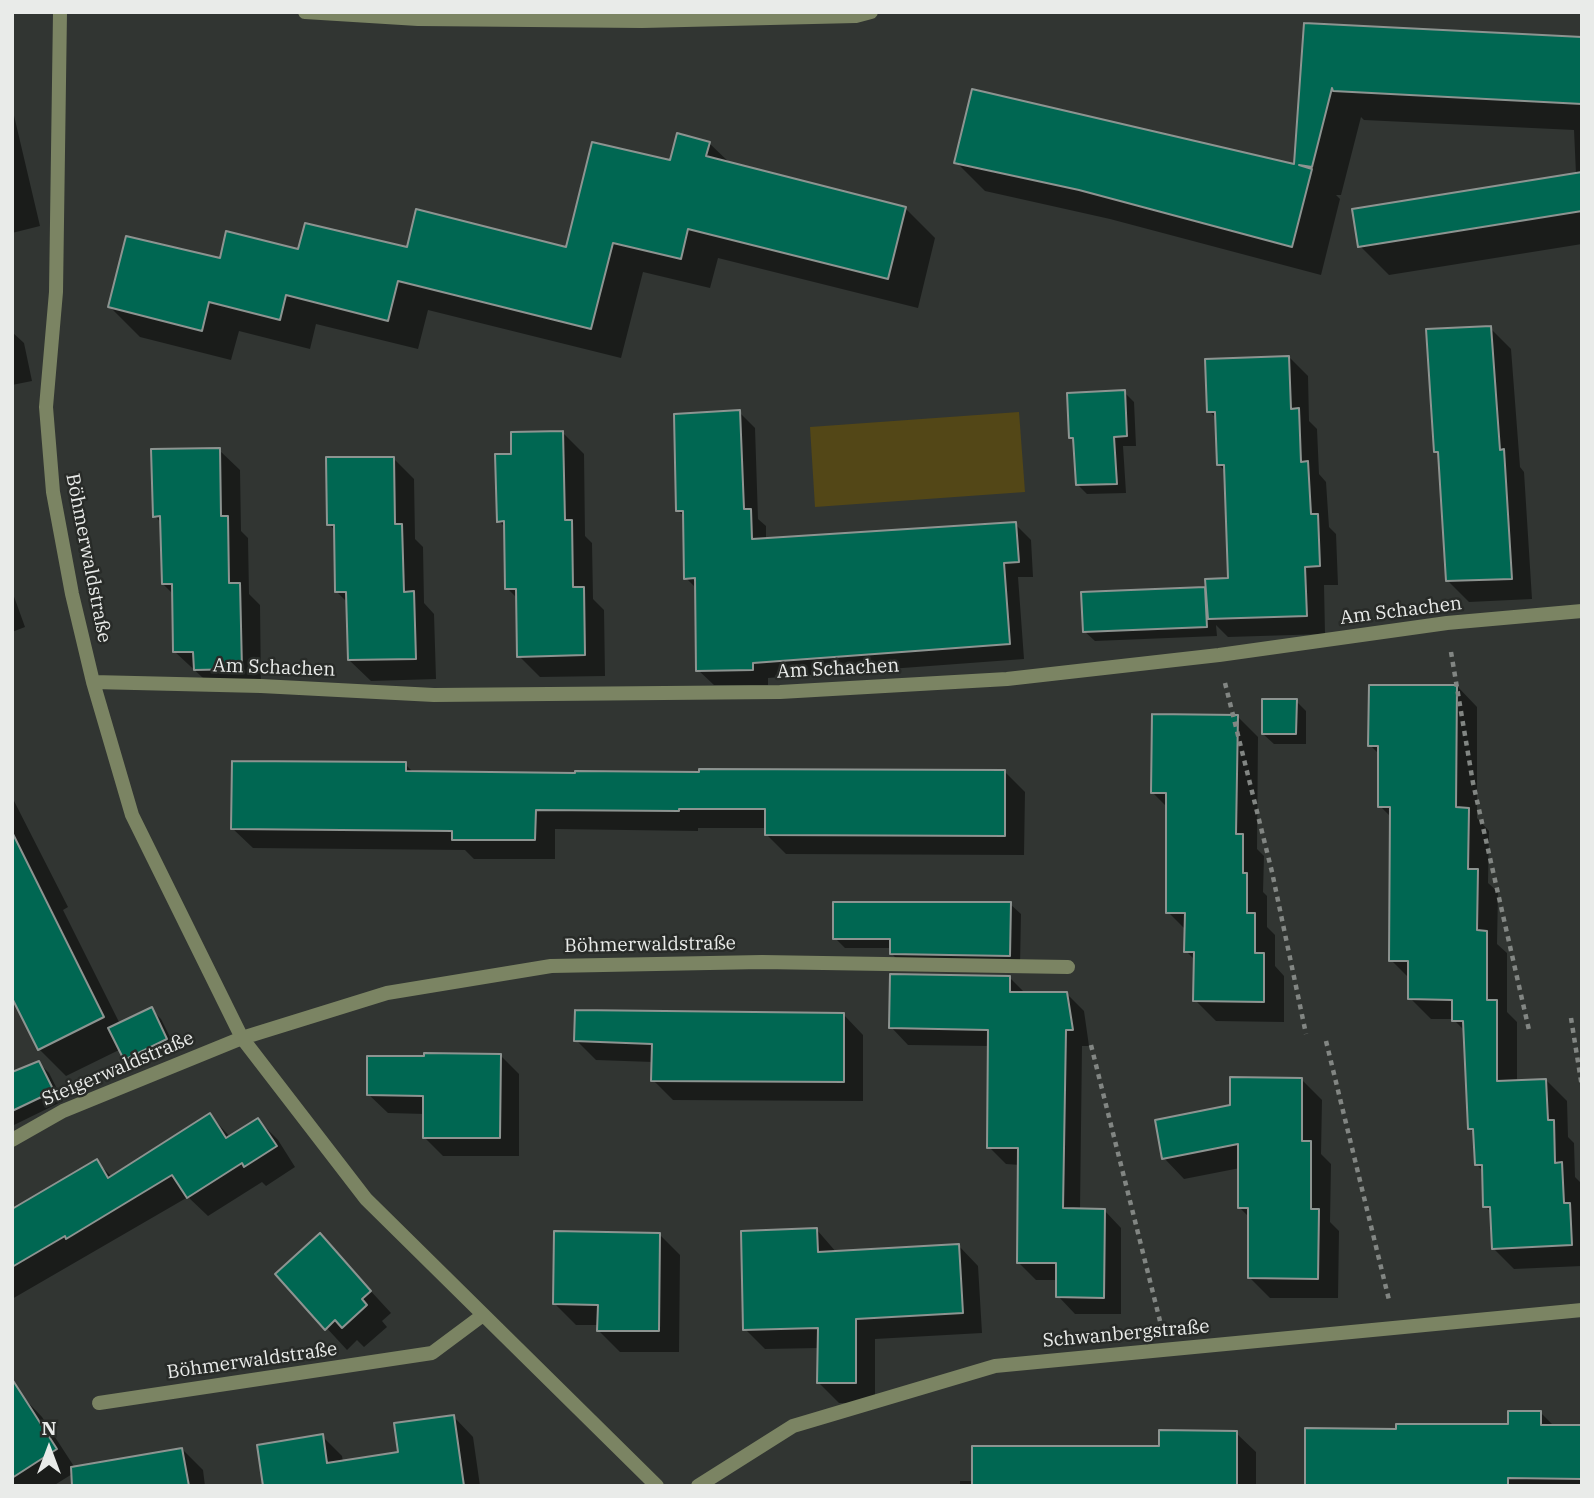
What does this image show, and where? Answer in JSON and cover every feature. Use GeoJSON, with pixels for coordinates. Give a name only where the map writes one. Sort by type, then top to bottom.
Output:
{"type":"FeatureCollection","features":[{"type":"Feature","properties":{"kind":"street","name":"Böhmerwaldstraße"},"geometry":{"type":"LineString","coordinates":[[60,12],[56,292],[46,407],[52,492],[93,682],[132,815],[242,1038],[366,1199],[657,1486]]}},
{"type":"Feature","properties":{"kind":"street"},"geometry":{"type":"LineString","coordinates":[[304,12],[418,19],[642,21],[856,16],[871,12]]}},
{"type":"Feature","properties":{"kind":"street","name":"Am Schachen"},"geometry":{"type":"LineString","coordinates":[[93,682],[261,686],[435,695],[766,692],[1007,679],[1219,655],[1447,623],[1582,611]]}},
{"type":"Feature","properties":{"kind":"street","name":"Böhmerwaldstraße"},"geometry":{"type":"LineString","coordinates":[[242,1038],[387,993],[551,966],[762,962],[1068,967]]}},
{"type":"Feature","properties":{"kind":"street","name":"Steigerwaldstraße"},"geometry":{"type":"LineString","coordinates":[[12,1140],[63,1111],[242,1038]]}},
{"type":"Feature","properties":{"kind":"street","name":"Schwanbergstraße"},"geometry":{"type":"LineString","coordinates":[[698,1486],[793,1426],[995,1366],[1582,1310]]}},
{"type":"Feature","properties":{"kind":"street","name":"Böhmerwaldstraße"},"geometry":{"type":"LineString","coordinates":[[99,1403],[432,1353],[483,1315]]}},
{"type":"Feature","properties":{"kind":"path"},"geometry":{"type":"LineString","coordinates":[[1447,623],[1473,783],[1529,1030]]}},
{"type":"Feature","properties":{"kind":"path"},"geometry":{"type":"LineString","coordinates":[[1219,655],[1272,872],[1306,1034]]}},
{"type":"Feature","properties":{"kind":"path"},"geometry":{"type":"LineString","coordinates":[[1571,1018],[1582,1087]]}},
{"type":"Feature","properties":{"kind":"path"},"geometry":{"type":"LineString","coordinates":[[1326,1041],[1396,1328]]}},
{"type":"Feature","properties":{"kind":"path"},"geometry":{"type":"LineString","coordinates":[[1091,1045],[1167,1349]]}},
{"type":"Feature","properties":{"kind":"shaded area"},"geometry":{"type":"Polygon","coordinates":[[[1019,412],[1025,492],[815,507],[810,427],[1019,412]]]}},
{"type":"Feature","properties":{"kind":"building"},"geometry":{"type":"Polygon","coordinates":[[[1304,23],[1582,37],[1582,104],[1333,91],[1332,88],[1312,167],[1299,165],[1312,169],[1292,247],[1079,190],[954,163],[972,89],[1294,164],[1304,23]]]}},
{"type":"Feature","properties":{"kind":"building"},"geometry":{"type":"Polygon","coordinates":[[[677,133],[710,142],[706,156],[906,207],[888,279],[688,229],[681,259],[613,243],[591,329],[398,281],[388,321],[286,295],[280,320],[209,302],[202,331],[108,307],[126,236],[220,258],[226,231],[298,249],[305,223],[407,247],[416,209],[566,247],[592,142],[670,160],[677,133]]]}},
{"type":"Feature","properties":{"kind":"building"},"geometry":{"type":"Polygon","coordinates":[[[1582,172],[1582,211],[1358,247],[1352,209],[1582,172]]]}},
{"type":"Feature","properties":{"kind":"building"},"geometry":{"type":"Polygon","coordinates":[[[1491,326],[1500,450],[1504,449],[1512,579],[1446,581],[1438,452],[1434,452],[1426,329],[1491,326]]]}},
{"type":"Feature","properties":{"kind":"building"},"geometry":{"type":"Polygon","coordinates":[[[1289,356],[1291,409],[1299,408],[1301,462],[1308,461],[1311,514],[1318,514],[1320,566],[1305,567],[1307,616],[1208,619],[1205,579],[1228,578],[1224,465],[1217,465],[1215,412],[1207,412],[1205,359],[1289,356]]]}},
{"type":"Feature","properties":{"kind":"building"},"geometry":{"type":"Polygon","coordinates":[[[1125,390],[1127,436],[1114,437],[1117,484],[1076,485],[1073,438],[1069,438],[1067,393],[1125,390]]]}},
{"type":"Feature","properties":{"kind":"building"},"geometry":{"type":"Polygon","coordinates":[[[740,410],[744,509],[751,509],[752,539],[1016,522],[1019,562],[1004,563],[1010,644],[753,663],[753,670],[696,671],[695,578],[684,579],[683,511],[676,511],[674,414],[740,410]]]}},
{"type":"Feature","properties":{"kind":"building"},"geometry":{"type":"Polygon","coordinates":[[[563,431],[565,520],[572,520],[573,587],[584,587],[585,655],[517,657],[516,589],[505,589],[504,521],[497,522],[495,454],[511,454],[511,432],[563,431]]]}},
{"type":"Feature","properties":{"kind":"building"},"geometry":{"type":"Polygon","coordinates":[[[220,448],[221,516],[228,516],[229,583],[240,583],[242,669],[194,670],[193,652],[173,652],[172,584],[162,584],[160,516],[153,517],[151,449],[220,448]]]}},
{"type":"Feature","properties":{"kind":"building"},"geometry":{"type":"Polygon","coordinates":[[[326,457],[394,457],[395,524],[402,524],[404,592],[414,591],[416,659],[348,660],[346,592],[335,592],[334,525],[327,525],[326,457]]]}},
{"type":"Feature","properties":{"kind":"building"},"geometry":{"type":"Polygon","coordinates":[[[1205,587],[1207,627],[1083,632],[1081,592],[1205,587]]]}},
{"type":"Feature","properties":{"kind":"building"},"geometry":{"type":"Polygon","coordinates":[[[1369,685],[1457,685],[1456,807],[1469,808],[1468,869],[1478,869],[1477,930],[1487,931],[1487,1000],[1497,1000],[1497,1081],[1546,1079],[1548,1120],[1554,1120],[1555,1163],[1562,1162],[1564,1203],[1570,1203],[1572,1245],[1492,1249],[1490,1207],[1483,1207],[1482,1165],[1475,1165],[1473,1129],[1468,1129],[1463,1021],[1452,1021],[1452,1000],[1408,999],[1408,961],[1389,961],[1390,807],[1378,807],[1378,746],[1368,746],[1369,685]]]}},
{"type":"Feature","properties":{"kind":"building"},"geometry":{"type":"Polygon","coordinates":[[[1262,699],[1297,699],[1296,734],[1262,734],[1262,699]]]}},
{"type":"Feature","properties":{"kind":"building"},"geometry":{"type":"Polygon","coordinates":[[[1152,714],[1238,715],[1236,834],[1243,834],[1247,913],[1255,913],[1255,953],[1264,953],[1264,1002],[1193,1001],[1194,952],[1184,952],[1185,913],[1166,913],[1166,793],[1151,793],[1152,714]]]}},
{"type":"Feature","properties":{"kind":"building"},"geometry":{"type":"Polygon","coordinates":[[[232,761],[406,762],[406,771],[575,773],[699,772],[699,769],[1005,770],[1005,836],[765,835],[765,809],[536,810],[535,840],[452,840],[452,831],[231,829],[232,761]]]}},
{"type":"Feature","properties":{"kind":"building"},"geometry":{"type":"Polygon","coordinates":[[[12,832],[104,1017],[38,1050],[12,998],[12,832]]]}},
{"type":"Feature","properties":{"kind":"building"},"geometry":{"type":"Polygon","coordinates":[[[833,902],[1011,902],[1010,956],[890,954],[890,939],[833,939],[833,902]]]}},
{"type":"Feature","properties":{"kind":"building"},"geometry":{"type":"Polygon","coordinates":[[[890,974],[1010,976],[1010,992],[1067,992],[1073,1030],[1066,1030],[1063,1208],[1105,1209],[1104,1298],[1056,1297],[1056,1263],[1017,1263],[1018,1148],[987,1148],[988,1030],[889,1028],[890,974]]]}},
{"type":"Feature","properties":{"kind":"building"},"geometry":{"type":"Polygon","coordinates":[[[152,1007],[167,1039],[124,1060],[108,1028],[152,1007]]]}},
{"type":"Feature","properties":{"kind":"building"},"geometry":{"type":"Polygon","coordinates":[[[575,1010],[844,1013],[844,1082],[651,1081],[652,1044],[574,1041],[575,1010]]]}},
{"type":"Feature","properties":{"kind":"building"},"geometry":{"type":"Polygon","coordinates":[[[424,1053],[501,1054],[500,1138],[423,1138],[423,1096],[367,1095],[367,1056],[424,1056],[424,1053]]]}},
{"type":"Feature","properties":{"kind":"building"},"geometry":{"type":"Polygon","coordinates":[[[39,1061],[54,1091],[12,1111],[12,1072],[39,1061]]]}},
{"type":"Feature","properties":{"kind":"building"},"geometry":{"type":"Polygon","coordinates":[[[1230,1077],[1302,1078],[1302,1141],[1311,1141],[1311,1209],[1319,1209],[1318,1279],[1248,1278],[1248,1208],[1238,1208],[1238,1144],[1162,1159],[1155,1120],[1230,1105],[1230,1077]]]}},
{"type":"Feature","properties":{"kind":"building"},"geometry":{"type":"Polygon","coordinates":[[[210,1113],[226,1138],[258,1118],[277,1146],[244,1167],[242,1163],[187,1198],[172,1175],[66,1239],[65,1236],[12,1267],[12,1209],[97,1159],[108,1178],[210,1113]]]}},
{"type":"Feature","properties":{"kind":"building"},"geometry":{"type":"Polygon","coordinates":[[[817,1228],[818,1252],[959,1244],[963,1313],[856,1319],[856,1383],[817,1383],[818,1328],[743,1330],[741,1231],[817,1228]]]}},
{"type":"Feature","properties":{"kind":"building"},"geometry":{"type":"Polygon","coordinates":[[[554,1231],[660,1233],[659,1331],[597,1331],[598,1305],[553,1304],[554,1231]]]}},
{"type":"Feature","properties":{"kind":"building"},"geometry":{"type":"Polygon","coordinates":[[[320,1233],[371,1291],[362,1299],[367,1305],[342,1328],[335,1320],[325,1330],[275,1274],[320,1233]]]}},
{"type":"Feature","properties":{"kind":"building"},"geometry":{"type":"Polygon","coordinates":[[[12,1379],[57,1449],[12,1478],[12,1379]]]}},
{"type":"Feature","properties":{"kind":"building"},"geometry":{"type":"Polygon","coordinates":[[[1508,1411],[1541,1411],[1541,1425],[1582,1425],[1582,1479],[1508,1478],[1508,1485],[1305,1486],[1305,1428],[1396,1429],[1396,1424],[1508,1424],[1508,1411]]]}},
{"type":"Feature","properties":{"kind":"building"},"geometry":{"type":"Polygon","coordinates":[[[454,1415],[464,1486],[263,1486],[257,1445],[323,1434],[327,1463],[398,1452],[394,1423],[454,1415]]]}},
{"type":"Feature","properties":{"kind":"building"},"geometry":{"type":"Polygon","coordinates":[[[1159,1430],[1237,1431],[1237,1486],[972,1486],[972,1446],[1159,1446],[1159,1430]]]}},
{"type":"Feature","properties":{"kind":"building"},"geometry":{"type":"Polygon","coordinates":[[[182,1448],[189,1486],[72,1486],[71,1467],[182,1448]]]}}]}
